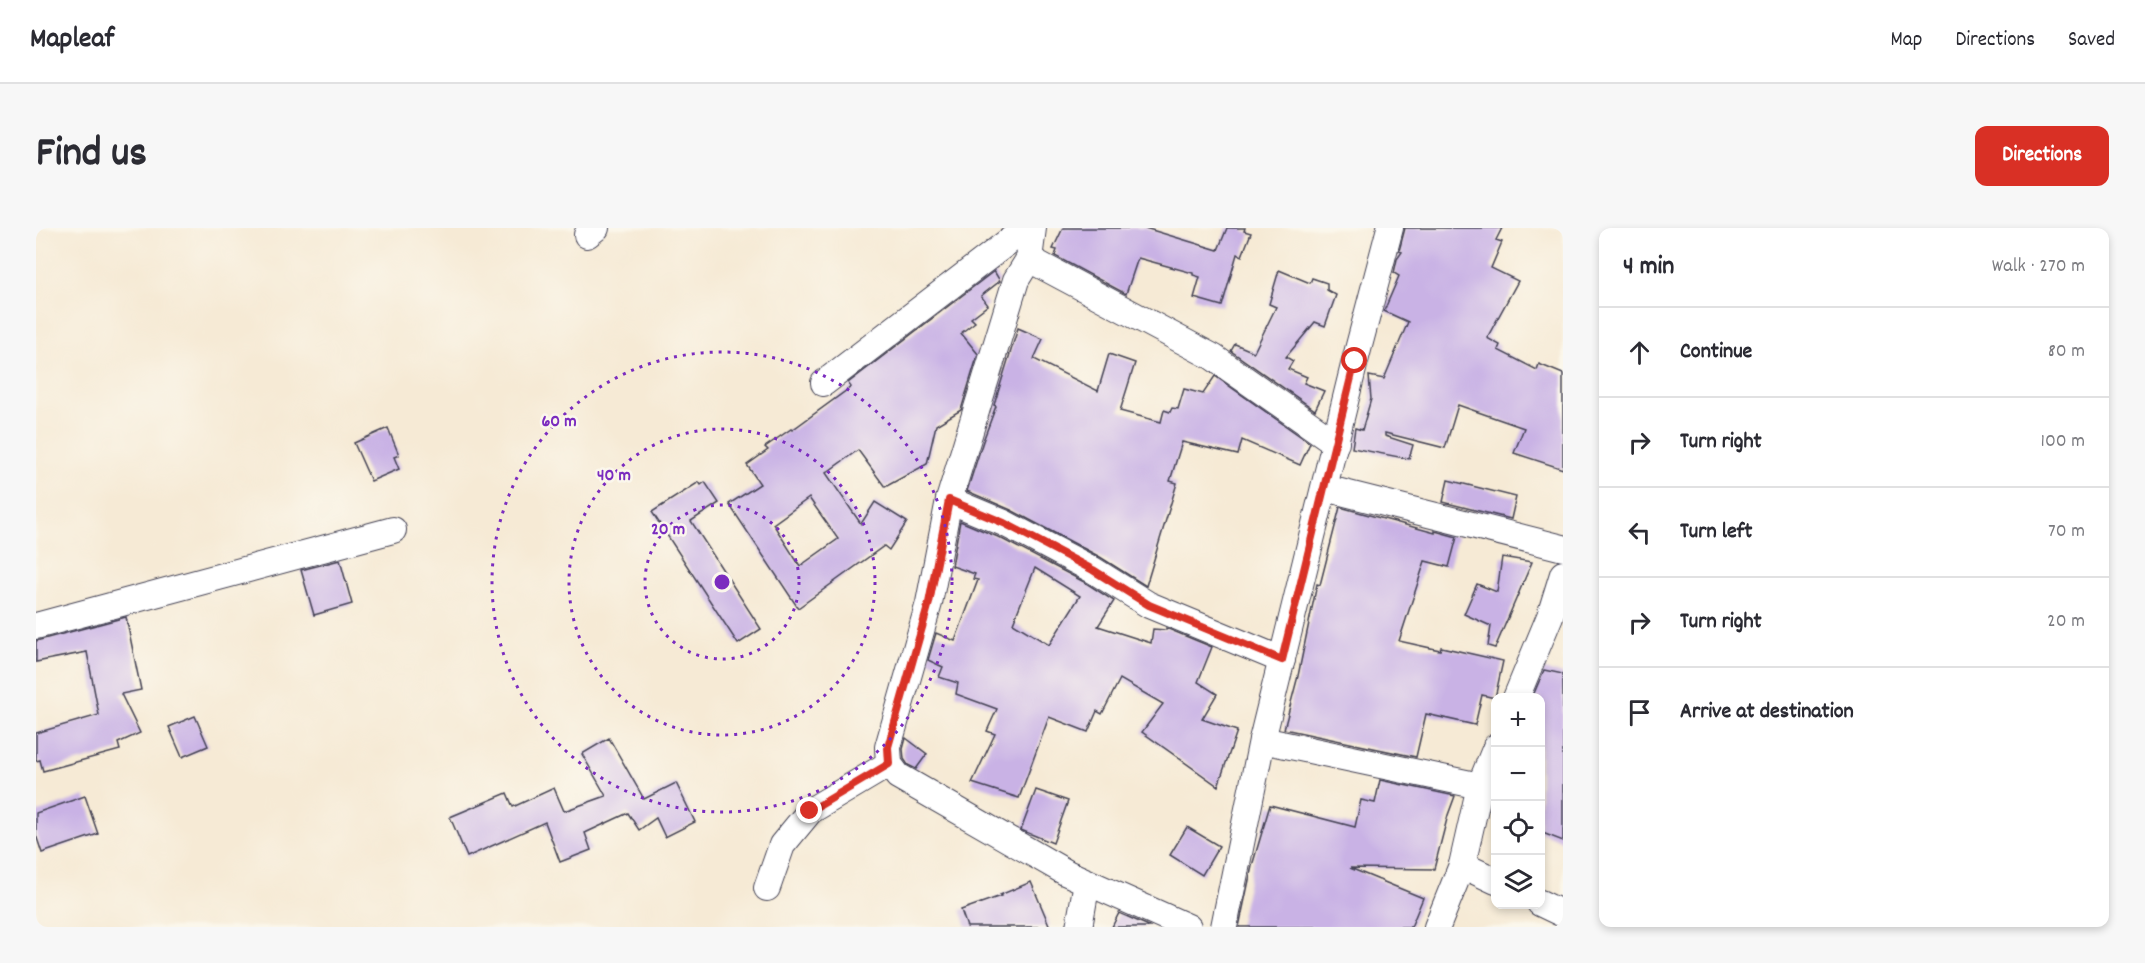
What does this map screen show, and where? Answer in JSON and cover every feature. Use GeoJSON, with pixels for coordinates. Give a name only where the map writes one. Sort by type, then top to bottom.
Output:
{"type":"FeatureCollection","features":[{"type":"Feature","properties":{"kind":"street"},"geometry":{"type":"LineString","coordinates":[[824,383],[1026,228]]}},
{"type":"Feature","properties":{"kind":"street"},"geometry":{"type":"LineString","coordinates":[[1033,228],[1029,259],[1016,280],[949,500],[929,603],[888,747],[889,764],[898,776],[1067,873],[1188,927]]}},
{"type":"Feature","properties":{"kind":"street"},"geometry":{"type":"LineString","coordinates":[[1224,927],[1262,740],[1390,228]]}},
{"type":"Feature","properties":{"kind":"street"},"geometry":{"type":"LineString","coordinates":[[1029,259],[1213,357],[1336,443]]}},
{"type":"Feature","properties":{"kind":"street"},"geometry":{"type":"LineString","coordinates":[[1325,488],[1563,548]]}},
{"type":"Feature","properties":{"kind":"street"},"geometry":{"type":"LineString","coordinates":[[949,500],[1004,523],[1093,570],[1149,605],[1282,660]]}},
{"type":"Feature","properties":{"kind":"street"},"geometry":{"type":"LineString","coordinates":[[36,626],[393,530]]}},
{"type":"Feature","properties":{"kind":"street"},"geometry":{"type":"LineString","coordinates":[[1518,693],[1550,616],[1563,574]]}},
{"type":"Feature","properties":{"kind":"street"},"geometry":{"type":"LineString","coordinates":[[1262,740],[1480,786]]}},
{"type":"Feature","properties":{"kind":"street"},"geometry":{"type":"LineString","coordinates":[[1437,927],[1462,865],[1480,786],[1491,759]]}},
{"type":"Feature","properties":{"kind":"street"},"geometry":{"type":"LineString","coordinates":[[767,888],[782,845],[810,811],[889,764]]}},
{"type":"Feature","properties":{"kind":"street"},"geometry":{"type":"LineString","coordinates":[[1462,865],[1491,879]]}},
{"type":"Feature","properties":{"kind":"street"},"geometry":{"type":"LineString","coordinates":[[1079,927],[1087,882]]}},
{"type":"Feature","properties":{"kind":"street"},"geometry":{"type":"LineString","coordinates":[[1545,905],[1563,914]]}},
{"type":"Feature","properties":{"kind":"building"},"geometry":{"type":"Polygon","coordinates":[[[1063,228],[1145,228],[1218,250],[1227,228],[1245,228],[1244,231],[1251,233],[1242,256],[1237,254],[1222,306],[1194,298],[1200,277],[1193,273],[1138,258],[1126,294],[1055,256],[1057,250],[1053,249],[1063,228]]]}},
{"type":"Feature","properties":{"kind":"building"},"geometry":{"type":"Polygon","coordinates":[[[1405,228],[1502,228],[1496,240],[1502,242],[1491,268],[1518,281],[1487,338],[1500,345],[1498,350],[1537,370],[1539,364],[1563,374],[1563,469],[1514,453],[1524,428],[1458,405],[1445,448],[1385,433],[1385,436],[1413,445],[1409,459],[1352,448],[1355,428],[1362,430],[1371,399],[1369,376],[1384,379],[1408,322],[1384,311],[1399,276],[1394,273],[1397,259],[1402,252],[1399,251],[1405,228]]]}},
{"type":"Feature","properties":{"kind":"building"},"geometry":{"type":"Polygon","coordinates":[[[1279,270],[1310,283],[1312,278],[1327,283],[1327,290],[1336,295],[1325,326],[1315,322],[1286,357],[1293,361],[1288,369],[1307,377],[1304,383],[1324,391],[1315,410],[1231,351],[1235,344],[1254,352],[1276,307],[1269,304],[1279,270]]]}},
{"type":"Feature","properties":{"kind":"building"},"geometry":{"type":"Polygon","coordinates":[[[994,271],[1000,281],[981,296],[988,305],[971,318],[975,322],[961,333],[978,354],[961,410],[936,425],[927,464],[885,487],[858,450],[826,473],[861,524],[875,502],[907,522],[889,550],[884,546],[798,608],[729,504],[760,484],[747,465],[768,450],[765,447],[851,387],[848,383],[994,271]],[[809,498],[773,524],[800,566],[838,539],[809,498]]]}},
{"type":"Feature","properties":{"kind":"building"},"geometry":{"type":"Polygon","coordinates":[[[1018,328],[1043,339],[1034,359],[1098,391],[1109,354],[1135,363],[1120,411],[1161,422],[1164,410],[1170,412],[1172,408],[1178,409],[1184,389],[1203,394],[1215,376],[1310,443],[1300,465],[1242,440],[1238,455],[1182,442],[1170,481],[1177,483],[1146,586],[1100,557],[1011,510],[967,491],[996,406],[994,405],[1018,328]]]}},
{"type":"Feature","properties":{"kind":"building"},"geometry":{"type":"Polygon","coordinates":[[[388,428],[399,455],[394,457],[399,469],[371,481],[354,443],[388,428]]]}},
{"type":"Feature","properties":{"kind":"building"},"geometry":{"type":"Polygon","coordinates":[[[1448,480],[1516,497],[1511,519],[1443,502],[1448,480]]]}},
{"type":"Feature","properties":{"kind":"building"},"geometry":{"type":"Polygon","coordinates":[[[699,482],[701,485],[705,482],[719,503],[691,521],[761,629],[738,644],[652,512],[699,482]]]}},
{"type":"Feature","properties":{"kind":"building"},"geometry":{"type":"Polygon","coordinates":[[[1340,507],[1457,537],[1449,567],[1425,561],[1399,641],[1440,650],[1441,647],[1503,661],[1496,693],[1491,693],[1491,697],[1482,695],[1475,725],[1426,714],[1416,757],[1284,729],[1298,676],[1317,584],[1320,585],[1340,507]]]}},
{"type":"Feature","properties":{"kind":"building"},"geometry":{"type":"Polygon","coordinates":[[[960,521],[998,537],[1086,583],[1114,601],[1098,626],[1151,643],[1153,629],[1166,630],[1166,628],[1212,647],[1198,682],[1217,694],[1202,719],[1237,731],[1218,786],[1142,732],[1163,704],[1120,679],[1102,714],[1097,711],[1088,732],[1049,717],[1019,798],[972,783],[995,734],[987,731],[997,709],[956,694],[958,683],[939,677],[943,667],[928,660],[936,633],[955,641],[978,580],[973,579],[975,574],[952,566],[960,521]],[[1035,568],[1013,623],[1049,645],[1080,596],[1035,568]]]}},
{"type":"Feature","properties":{"kind":"building"},"geometry":{"type":"Polygon","coordinates":[[[1502,557],[1532,562],[1495,648],[1488,646],[1491,626],[1464,614],[1477,584],[1497,592],[1502,557]]]}},
{"type":"Feature","properties":{"kind":"building"},"geometry":{"type":"Polygon","coordinates":[[[340,560],[352,604],[314,615],[301,570],[340,560]]]}},
{"type":"Feature","properties":{"kind":"building"},"geometry":{"type":"Polygon","coordinates":[[[126,617],[141,690],[121,694],[140,733],[118,743],[120,750],[43,771],[40,760],[36,761],[36,733],[99,715],[87,652],[36,662],[36,641],[126,617]]]}},
{"type":"Feature","properties":{"kind":"building"},"geometry":{"type":"Polygon","coordinates":[[[1544,670],[1563,674],[1563,841],[1545,834],[1545,693],[1534,693],[1544,670]]]}},
{"type":"Feature","properties":{"kind":"building"},"geometry":{"type":"Polygon","coordinates":[[[195,716],[208,746],[182,757],[169,727],[195,716]]]}},
{"type":"Feature","properties":{"kind":"building"},"geometry":{"type":"Polygon","coordinates":[[[609,738],[644,799],[676,783],[695,822],[665,837],[656,818],[639,830],[628,813],[585,833],[591,850],[560,862],[545,822],[467,857],[450,817],[507,793],[513,807],[554,788],[564,811],[606,796],[582,754],[609,738]]]}},
{"type":"Feature","properties":{"kind":"building"},"geometry":{"type":"Polygon","coordinates":[[[906,738],[927,754],[916,769],[908,765],[904,759],[903,749],[906,738]]]}},
{"type":"Feature","properties":{"kind":"building"},"geometry":{"type":"Polygon","coordinates":[[[1380,780],[1455,796],[1434,869],[1350,868],[1423,898],[1411,927],[1239,927],[1252,866],[1270,805],[1355,827],[1361,800],[1375,803],[1380,780]]]}},
{"type":"Feature","properties":{"kind":"building"},"geometry":{"type":"Polygon","coordinates":[[[1036,790],[1068,801],[1053,843],[1021,830],[1036,790]]]}},
{"type":"Feature","properties":{"kind":"building"},"geometry":{"type":"Polygon","coordinates":[[[85,796],[98,834],[42,853],[36,835],[36,813],[85,796]]]}},
{"type":"Feature","properties":{"kind":"building"},"geometry":{"type":"Polygon","coordinates":[[[1187,827],[1219,846],[1202,875],[1170,855],[1187,827]]]}},
{"type":"Feature","properties":{"kind":"building"},"geometry":{"type":"Polygon","coordinates":[[[1031,882],[1050,927],[967,927],[961,910],[1001,896],[1031,882]]]}},
{"type":"Feature","properties":{"kind":"building"},"geometry":{"type":"Polygon","coordinates":[[[1119,913],[1151,927],[1112,927],[1119,913]]]}},
{"type":"Feature","properties":{"kind":"route"},"geometry":{"type":"LineString","coordinates":[[810,811],[889,764],[888,747],[929,603],[949,500],[1004,523],[1093,570],[1149,605],[1282,660],[1355,361]]}}]}
